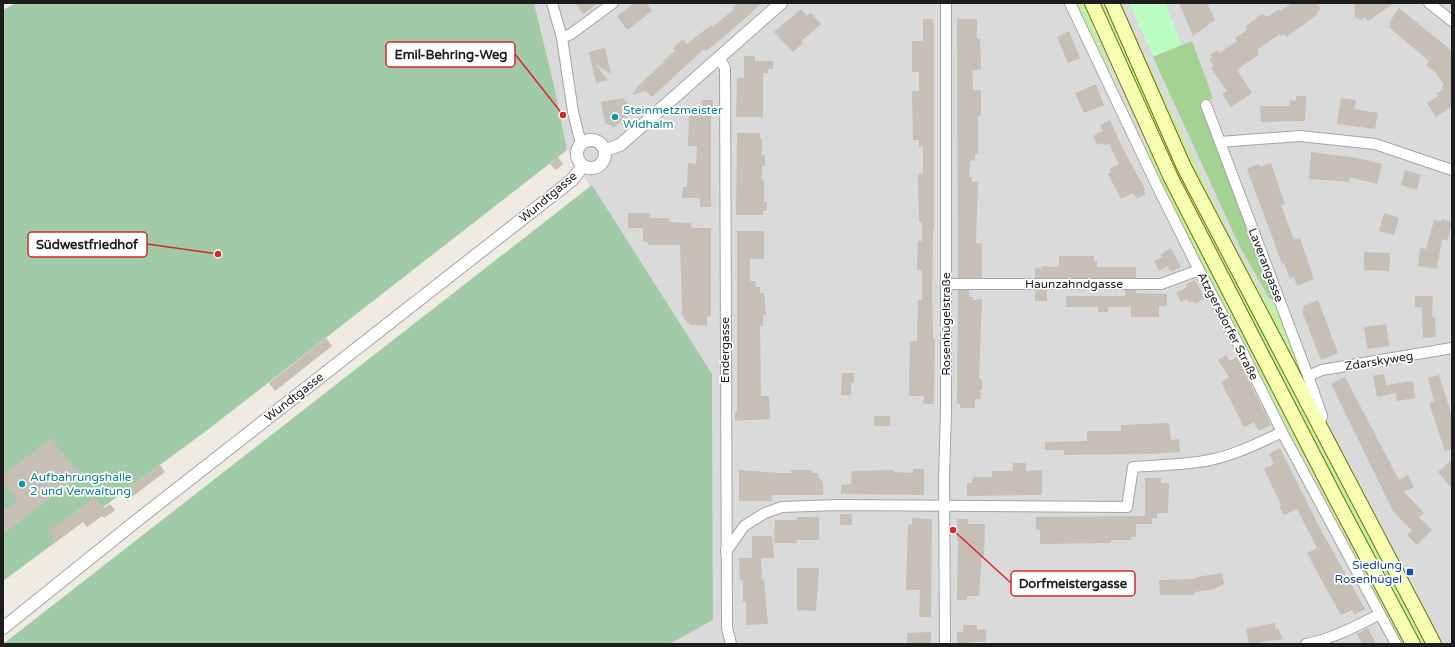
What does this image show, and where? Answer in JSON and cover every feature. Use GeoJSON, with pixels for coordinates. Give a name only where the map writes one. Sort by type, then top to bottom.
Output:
{"type":"FeatureCollection","features":[{"type":"Feature","properties":{"kind":"main road","name":"Atzgersdorfer Straße"},"geometry":{"type":"LineString","coordinates":[[1092,3],[1171,178],[1335,497],[1413,644]]}},
{"type":"Feature","properties":{"kind":"main road"},"geometry":{"type":"LineString","coordinates":[[1112,3],[1184,167],[1434,644]]}},
{"type":"Feature","properties":{"kind":"street"},"geometry":{"type":"LineString","coordinates":[[552,3],[562,38],[573,112],[581,144]]}},
{"type":"Feature","properties":{"kind":"street"},"geometry":{"type":"LineString","coordinates":[[562,38],[571,34],[613,3]]}},
{"type":"Feature","properties":{"kind":"street"},"geometry":{"type":"LineString","coordinates":[[606,150],[620,145],[781,3]]}},
{"type":"Feature","properties":{"kind":"street","name":"Rosenhügelstraße"},"geometry":{"type":"LineString","coordinates":[[945,644],[944,506],[946,3]]}},
{"type":"Feature","properties":{"kind":"street","name":"Atzgersdorfer Straße"},"geometry":{"type":"LineString","coordinates":[[1070,3],[1159,190],[1199,270],[1243,353],[1282,432],[1396,644]]}},
{"type":"Feature","properties":{"kind":"street"},"geometry":{"type":"LineString","coordinates":[[1429,3],[1452,21]]}},
{"type":"Feature","properties":{"kind":"street","name":"Endergasse"},"geometry":{"type":"LineString","coordinates":[[719,57],[725,68],[726,552],[727,628],[731,644]]}},
{"type":"Feature","properties":{"kind":"street","name":"Laverangasse"},"geometry":{"type":"LineString","coordinates":[[1206,105],[1308,376],[1322,416],[1319,427]]}},
{"type":"Feature","properties":{"kind":"street"},"geometry":{"type":"LineString","coordinates":[[1220,142],[1300,136],[1374,144],[1452,170]]}},
{"type":"Feature","properties":{"kind":"street"},"geometry":{"type":"LineString","coordinates":[[591,140],[600,142],[606,150],[604,160],[597,167],[587,168],[583,166],[577,158],[578,148],[581,144],[591,140]]}},
{"type":"Feature","properties":{"kind":"street","name":"Wundtgasse"},"geometry":{"type":"LineString","coordinates":[[3,628],[148,512],[572,180],[583,166]]}},
{"type":"Feature","properties":{"kind":"street","name":"Haunzahndgasse"},"geometry":{"type":"LineString","coordinates":[[946,284],[1161,284],[1199,270]]}},
{"type":"Feature","properties":{"kind":"street","name":"Zdarskyweg"},"geometry":{"type":"LineString","coordinates":[[1308,376],[1322,370],[1452,348]]}},
{"type":"Feature","properties":{"kind":"street"},"geometry":{"type":"LineString","coordinates":[[726,552],[744,526],[765,513],[782,507],[837,505],[1127,507],[1133,467],[1182,464],[1212,460],[1253,446],[1282,432]]}},
{"type":"Feature","properties":{"kind":"street"},"geometry":{"type":"LineString","coordinates":[[1306,644],[1322,641],[1342,633],[1380,614]]}},
{"type":"Feature","properties":{"kind":"shaded area"},"geometry":{"type":"Polygon","coordinates":[[[534,3],[1452,3],[1452,644],[669,644],[713,620],[712,374],[567,150],[555,90],[534,3]]]}},
{"type":"Feature","properties":{"kind":"green space"},"geometry":{"type":"Polygon","coordinates":[[[16,3],[534,3],[555,90],[567,150],[210,428],[3,581],[3,10],[16,3]]]}},
{"type":"Feature","properties":{"kind":"green space"},"geometry":{"type":"Polygon","coordinates":[[[1077,3],[1084,3],[1115,83],[1113,83],[1077,3]]]}},
{"type":"Feature","properties":{"kind":"green space"},"geometry":{"type":"Polygon","coordinates":[[[1097,3],[1102,3],[1200,213],[1427,644],[1421,644],[1196,216],[1097,3]]]}},
{"type":"Feature","properties":{"kind":"green space"},"geometry":{"type":"Polygon","coordinates":[[[1116,3],[1120,3],[1234,245],[1266,299],[1270,303],[1275,303],[1310,393],[1308,394],[1181,147],[1116,3]]]}},
{"type":"Feature","properties":{"kind":"green space"},"geometry":{"type":"Polygon","coordinates":[[[1129,3],[1165,3],[1182,44],[1153,56],[1129,3]]]}},
{"type":"Feature","properties":{"kind":"green space"},"geometry":{"type":"Polygon","coordinates":[[[1192,41],[1213,98],[1203,102],[1279,302],[1269,298],[1239,245],[1153,57],[1192,41]]]}},
{"type":"Feature","properties":{"kind":"green space"},"geometry":{"type":"Polygon","coordinates":[[[1142,142],[1154,156],[1216,282],[1407,644],[1403,644],[1270,394],[1173,206],[1142,142]]]}},
{"type":"Feature","properties":{"kind":"green space"},"geometry":{"type":"Polygon","coordinates":[[[592,185],[712,374],[713,620],[669,644],[3,644],[592,185]]]}},
{"type":"Feature","properties":{"kind":"building"},"geometry":{"type":"Polygon","coordinates":[[[575,3],[598,3],[583,14],[575,3]]]}},
{"type":"Feature","properties":{"kind":"building"},"geometry":{"type":"Polygon","coordinates":[[[635,3],[646,3],[652,11],[627,30],[617,16],[635,3]]]}},
{"type":"Feature","properties":{"kind":"building"},"geometry":{"type":"Polygon","coordinates":[[[737,3],[762,3],[725,36],[706,51],[704,49],[652,97],[646,91],[632,95],[638,86],[675,51],[673,48],[683,39],[687,44],[711,25],[713,27],[734,9],[733,7],[737,3]]]}},
{"type":"Feature","properties":{"kind":"building"},"geometry":{"type":"Polygon","coordinates":[[[1179,3],[1207,3],[1215,20],[1193,36],[1179,3]]]}},
{"type":"Feature","properties":{"kind":"building"},"geometry":{"type":"Polygon","coordinates":[[[1292,3],[1317,3],[1321,9],[1317,12],[1318,14],[1286,37],[1284,34],[1281,36],[1280,34],[1258,49],[1258,55],[1237,70],[1252,93],[1231,107],[1222,94],[1227,91],[1211,68],[1214,66],[1209,59],[1212,58],[1210,55],[1218,50],[1219,53],[1237,41],[1235,38],[1247,30],[1246,26],[1262,14],[1267,17],[1292,3]]]}},
{"type":"Feature","properties":{"kind":"building"},"geometry":{"type":"Polygon","coordinates":[[[1354,3],[1394,3],[1368,21],[1365,17],[1361,20],[1355,17],[1354,3]]]}},
{"type":"Feature","properties":{"kind":"building"},"geometry":{"type":"Polygon","coordinates":[[[1399,8],[1452,51],[1452,106],[1436,117],[1427,103],[1438,96],[1436,94],[1443,89],[1442,87],[1444,85],[1436,73],[1426,65],[1429,61],[1389,27],[1390,21],[1399,8]]]}},
{"type":"Feature","properties":{"kind":"building"},"geometry":{"type":"Polygon","coordinates":[[[801,9],[807,16],[811,13],[821,24],[801,41],[803,43],[793,52],[774,32],[801,9]]]}},
{"type":"Feature","properties":{"kind":"building"},"geometry":{"type":"Polygon","coordinates":[[[923,19],[933,19],[934,23],[934,230],[932,292],[933,338],[935,338],[934,404],[923,404],[924,396],[909,396],[910,341],[917,341],[918,300],[922,300],[922,270],[917,270],[918,241],[922,241],[922,222],[919,222],[918,176],[919,173],[923,173],[923,147],[919,147],[919,140],[913,140],[912,91],[919,91],[919,72],[912,72],[912,41],[923,41],[923,19]]]}},
{"type":"Feature","properties":{"kind":"building"},"geometry":{"type":"Polygon","coordinates":[[[957,19],[977,19],[977,39],[980,39],[981,69],[972,71],[973,90],[981,90],[981,116],[978,116],[978,154],[975,154],[975,160],[970,161],[969,177],[972,177],[972,182],[978,181],[976,243],[982,243],[982,278],[958,278],[957,19]]]}},
{"type":"Feature","properties":{"kind":"building"},"geometry":{"type":"Polygon","coordinates":[[[1069,31],[1080,58],[1068,63],[1057,37],[1069,31]]]}},
{"type":"Feature","properties":{"kind":"building"},"geometry":{"type":"Polygon","coordinates":[[[605,48],[611,74],[595,64],[608,80],[596,83],[589,52],[605,48]]]}},
{"type":"Feature","properties":{"kind":"building"},"geometry":{"type":"Polygon","coordinates":[[[744,56],[755,56],[755,61],[773,61],[773,69],[768,69],[768,73],[763,73],[763,117],[736,117],[737,78],[744,78],[744,56]]]}},
{"type":"Feature","properties":{"kind":"building"},"geometry":{"type":"Polygon","coordinates":[[[1096,84],[1104,105],[1084,113],[1075,93],[1096,84]]]}},
{"type":"Feature","properties":{"kind":"building"},"geometry":{"type":"Polygon","coordinates":[[[1296,96],[1306,96],[1305,121],[1261,122],[1260,106],[1290,106],[1290,100],[1296,101],[1296,96]]]}},
{"type":"Feature","properties":{"kind":"building","name":"Steinmetzmeister Widhalm"},"geometry":{"type":"Polygon","coordinates":[[[623,98],[634,111],[614,127],[605,123],[601,102],[623,98]]]}},
{"type":"Feature","properties":{"kind":"building"},"geometry":{"type":"Polygon","coordinates":[[[1341,98],[1356,100],[1354,109],[1378,113],[1375,129],[1337,124],[1341,98]]]}},
{"type":"Feature","properties":{"kind":"building"},"geometry":{"type":"Polygon","coordinates":[[[702,100],[713,100],[711,117],[711,207],[700,207],[700,198],[682,198],[683,187],[687,187],[688,163],[696,164],[697,146],[688,146],[689,111],[701,111],[702,100]]]}},
{"type":"Feature","properties":{"kind":"building"},"geometry":{"type":"Polygon","coordinates":[[[1110,120],[1121,145],[1145,189],[1144,191],[1146,194],[1137,199],[1133,193],[1121,199],[1108,174],[1111,172],[1109,169],[1119,164],[1109,144],[1104,145],[1103,143],[1097,145],[1093,136],[1103,131],[1100,125],[1110,120]]]}},
{"type":"Feature","properties":{"kind":"building"},"geometry":{"type":"Polygon","coordinates":[[[737,133],[760,133],[760,139],[762,139],[762,155],[765,155],[765,166],[762,166],[762,179],[764,181],[764,202],[767,202],[767,210],[763,211],[763,215],[736,215],[737,133]]]}},
{"type":"Feature","properties":{"kind":"building"},"geometry":{"type":"Polygon","coordinates":[[[1311,152],[1358,158],[1382,164],[1377,184],[1350,177],[1349,182],[1309,179],[1311,152]]]}},
{"type":"Feature","properties":{"kind":"building"},"geometry":{"type":"Polygon","coordinates":[[[558,157],[563,164],[556,170],[550,164],[558,157]]]}},
{"type":"Feature","properties":{"kind":"building"},"geometry":{"type":"Polygon","coordinates":[[[1271,163],[1285,204],[1281,205],[1294,240],[1300,238],[1314,279],[1297,286],[1294,277],[1290,278],[1284,263],[1282,264],[1247,169],[1259,164],[1260,167],[1271,163]]]}},
{"type":"Feature","properties":{"kind":"building"},"geometry":{"type":"Polygon","coordinates":[[[1405,170],[1421,175],[1417,190],[1401,185],[1405,170]]]}},
{"type":"Feature","properties":{"kind":"building"},"geometry":{"type":"Polygon","coordinates":[[[628,213],[650,213],[650,218],[669,218],[669,222],[691,223],[691,228],[711,228],[711,316],[707,317],[707,326],[691,325],[685,320],[682,313],[680,245],[648,245],[648,242],[644,242],[643,239],[643,228],[628,228],[628,213]]]}},
{"type":"Feature","properties":{"kind":"building"},"geometry":{"type":"Polygon","coordinates":[[[1384,213],[1399,218],[1394,235],[1379,231],[1384,213]]]}},
{"type":"Feature","properties":{"kind":"building"},"geometry":{"type":"Polygon","coordinates":[[[1441,219],[1452,222],[1447,241],[1442,239],[1437,269],[1418,266],[1420,248],[1426,249],[1434,220],[1441,222],[1441,219]]]}},
{"type":"Feature","properties":{"kind":"building"},"geometry":{"type":"Polygon","coordinates":[[[737,231],[764,231],[764,259],[750,259],[750,281],[755,281],[756,287],[760,287],[760,293],[764,293],[766,315],[763,315],[763,326],[760,326],[761,396],[769,396],[770,419],[735,421],[735,412],[737,412],[737,231]]]}},
{"type":"Feature","properties":{"kind":"building"},"geometry":{"type":"Polygon","coordinates":[[[1171,248],[1181,267],[1171,272],[1167,266],[1159,271],[1154,261],[1162,257],[1161,254],[1171,248]]]}},
{"type":"Feature","properties":{"kind":"building"},"geometry":{"type":"Polygon","coordinates":[[[1364,252],[1390,253],[1389,271],[1364,270],[1364,252]]]}},
{"type":"Feature","properties":{"kind":"building"},"geometry":{"type":"Polygon","coordinates":[[[1059,256],[1094,256],[1094,261],[1097,261],[1097,267],[1136,267],[1136,278],[1035,278],[1035,268],[1042,269],[1042,266],[1059,267],[1059,256]]]}},
{"type":"Feature","properties":{"kind":"building"},"geometry":{"type":"Polygon","coordinates":[[[1195,280],[1205,298],[1195,304],[1193,301],[1189,303],[1187,299],[1181,302],[1176,293],[1187,287],[1185,285],[1195,280]]]}},
{"type":"Feature","properties":{"kind":"building"},"geometry":{"type":"Polygon","coordinates":[[[958,290],[969,290],[969,297],[973,297],[973,300],[982,299],[979,379],[982,379],[982,390],[980,390],[981,399],[975,399],[975,408],[960,408],[960,404],[957,404],[958,290]]]}},
{"type":"Feature","properties":{"kind":"building"},"geometry":{"type":"Polygon","coordinates":[[[1035,290],[1047,290],[1047,301],[1035,301],[1035,290]]]}},
{"type":"Feature","properties":{"kind":"building"},"geometry":{"type":"Polygon","coordinates":[[[1125,290],[1136,290],[1136,293],[1167,294],[1167,306],[1159,306],[1159,317],[1131,317],[1131,307],[1108,307],[1108,312],[1098,312],[1098,307],[1066,307],[1066,296],[1125,296],[1125,290]]]}},
{"type":"Feature","properties":{"kind":"building"},"geometry":{"type":"Polygon","coordinates":[[[1415,296],[1433,296],[1432,317],[1435,317],[1436,337],[1423,338],[1422,307],[1415,307],[1415,296]]]}},
{"type":"Feature","properties":{"kind":"building"},"geometry":{"type":"Polygon","coordinates":[[[1318,300],[1338,353],[1321,360],[1302,312],[1304,306],[1318,300]]]}},
{"type":"Feature","properties":{"kind":"building"},"geometry":{"type":"Polygon","coordinates":[[[1386,324],[1389,346],[1367,349],[1364,327],[1386,324]]]}},
{"type":"Feature","properties":{"kind":"building"},"geometry":{"type":"Polygon","coordinates":[[[326,338],[332,346],[275,391],[269,383],[326,338]]]}},
{"type":"Feature","properties":{"kind":"building"},"geometry":{"type":"Polygon","coordinates":[[[1226,355],[1230,361],[1237,357],[1271,425],[1259,431],[1254,422],[1244,427],[1221,382],[1229,377],[1218,360],[1226,355]]]}},
{"type":"Feature","properties":{"kind":"building"},"geometry":{"type":"Polygon","coordinates":[[[842,373],[854,373],[854,383],[851,383],[851,395],[841,395],[842,373]]]}},
{"type":"Feature","properties":{"kind":"building"},"geometry":{"type":"Polygon","coordinates":[[[1384,374],[1386,385],[1413,381],[1415,398],[1397,401],[1396,393],[1377,397],[1373,376],[1384,374]]]}},
{"type":"Feature","properties":{"kind":"building"},"geometry":{"type":"Polygon","coordinates":[[[1439,375],[1452,416],[1452,449],[1445,451],[1429,403],[1434,401],[1428,378],[1439,375]]]}},
{"type":"Feature","properties":{"kind":"building"},"geometry":{"type":"Polygon","coordinates":[[[1345,377],[1399,480],[1408,475],[1414,487],[1404,492],[1424,513],[1419,517],[1432,530],[1417,545],[1407,535],[1412,531],[1393,511],[1331,384],[1345,377]]]}},
{"type":"Feature","properties":{"kind":"building"},"geometry":{"type":"Polygon","coordinates":[[[874,416],[890,416],[890,426],[874,426],[874,416]]]}},
{"type":"Feature","properties":{"kind":"building"},"geometry":{"type":"Polygon","coordinates":[[[1169,423],[1171,440],[1179,439],[1180,452],[1150,454],[1064,455],[1064,450],[1045,450],[1045,442],[1087,441],[1087,431],[1121,431],[1121,425],[1169,423]]]}},
{"type":"Feature","properties":{"kind":"building","name":"Aufbahrungshalle 2 und Verwaltung"},"geometry":{"type":"Polygon","coordinates":[[[51,438],[80,475],[3,534],[3,512],[17,501],[3,482],[3,475],[51,438]]]}},
{"type":"Feature","properties":{"kind":"building"},"geometry":{"type":"Polygon","coordinates":[[[1280,448],[1321,530],[1365,609],[1354,615],[1352,610],[1341,615],[1322,581],[1307,553],[1317,548],[1297,509],[1284,515],[1279,506],[1281,505],[1264,469],[1274,464],[1269,454],[1280,448]]]}},
{"type":"Feature","properties":{"kind":"building"},"geometry":{"type":"Polygon","coordinates":[[[1452,460],[1452,489],[1438,472],[1452,460]]]}},
{"type":"Feature","properties":{"kind":"building"},"geometry":{"type":"Polygon","coordinates":[[[1013,463],[1026,463],[1026,471],[1042,470],[1042,495],[967,496],[967,483],[972,483],[973,477],[992,477],[992,471],[1013,471],[1013,463]]]}},
{"type":"Feature","properties":{"kind":"building"},"geometry":{"type":"Polygon","coordinates":[[[160,465],[165,472],[128,500],[122,493],[160,465]]]}},
{"type":"Feature","properties":{"kind":"building"},"geometry":{"type":"Polygon","coordinates":[[[913,469],[924,469],[924,495],[841,494],[841,485],[851,484],[852,471],[894,470],[894,472],[913,473],[913,469]]]}},
{"type":"Feature","properties":{"kind":"building"},"geometry":{"type":"Polygon","coordinates":[[[739,470],[791,473],[791,470],[812,470],[812,473],[818,473],[818,477],[823,482],[823,495],[772,495],[772,501],[739,501],[739,470]]]}},
{"type":"Feature","properties":{"kind":"building"},"geometry":{"type":"Polygon","coordinates":[[[1145,478],[1161,478],[1161,483],[1169,483],[1168,513],[1157,513],[1157,518],[1152,518],[1152,524],[1136,524],[1136,537],[1131,537],[1131,540],[1111,540],[1111,543],[1040,544],[1040,530],[1036,530],[1036,517],[1145,516],[1145,478]]]}},
{"type":"Feature","properties":{"kind":"building"},"geometry":{"type":"Polygon","coordinates":[[[95,497],[104,508],[110,504],[115,510],[104,518],[102,516],[87,527],[83,522],[55,542],[48,532],[95,497]]]}},
{"type":"Feature","properties":{"kind":"building"},"geometry":{"type":"Polygon","coordinates":[[[840,514],[852,514],[852,525],[840,525],[840,514]]]}},
{"type":"Feature","properties":{"kind":"building"},"geometry":{"type":"Polygon","coordinates":[[[797,517],[819,517],[819,540],[797,540],[797,543],[774,543],[775,520],[797,520],[797,517]]]}},
{"type":"Feature","properties":{"kind":"building"},"geometry":{"type":"Polygon","coordinates":[[[912,518],[932,519],[931,617],[919,617],[920,590],[906,590],[908,525],[912,524],[912,518]]]}},
{"type":"Feature","properties":{"kind":"building"},"geometry":{"type":"Polygon","coordinates":[[[957,519],[968,519],[968,524],[985,524],[984,557],[982,557],[979,596],[967,596],[967,600],[957,600],[957,519]]]}},
{"type":"Feature","properties":{"kind":"building"},"geometry":{"type":"Polygon","coordinates":[[[752,536],[772,536],[774,558],[761,558],[762,579],[764,579],[768,624],[746,625],[746,602],[743,602],[743,580],[740,580],[739,558],[752,558],[752,536]]]}},
{"type":"Feature","properties":{"kind":"building"},"geometry":{"type":"Polygon","coordinates":[[[797,568],[819,568],[816,611],[797,610],[797,568]]]}},
{"type":"Feature","properties":{"kind":"building"},"geometry":{"type":"Polygon","coordinates":[[[1222,573],[1224,584],[1212,590],[1194,592],[1195,595],[1160,595],[1159,580],[1194,579],[1197,577],[1222,573]]]}},
{"type":"Feature","properties":{"kind":"building"},"geometry":{"type":"Polygon","coordinates":[[[1275,623],[1276,629],[1278,628],[1283,639],[1249,644],[1246,629],[1275,623]]]}},
{"type":"Feature","properties":{"kind":"building"},"geometry":{"type":"Polygon","coordinates":[[[963,625],[977,625],[977,630],[986,629],[986,641],[957,644],[957,632],[963,632],[963,625]]]}},
{"type":"Feature","properties":{"kind":"building"},"geometry":{"type":"Polygon","coordinates":[[[1368,628],[1376,644],[1362,644],[1357,634],[1368,628]]]}},
{"type":"Feature","properties":{"kind":"building"},"geometry":{"type":"Polygon","coordinates":[[[931,632],[931,644],[907,644],[907,633],[931,632]]]}},
{"type":"Feature","properties":{"kind":"place","name":"Emil-Behring-Weg"},"geometry":{"type":"Point","coordinates":[563,115]}},
{"type":"Feature","properties":{"kind":"place","name":"Steinmetzmeister Widhalm"},"geometry":{"type":"Point","coordinates":[615,117]}},
{"type":"Feature","properties":{"kind":"place","name":"Südwestfriedhof"},"geometry":{"type":"Point","coordinates":[218,254]}},
{"type":"Feature","properties":{"kind":"place","name":"Aufbahrungshalle 2 und Verwaltung"},"geometry":{"type":"Point","coordinates":[22,484]}},
{"type":"Feature","properties":{"kind":"place","name":"Dorfmeistergasse"},"geometry":{"type":"Point","coordinates":[953,530]}},
{"type":"Feature","properties":{"kind":"place","name":"Siedlung Rosenhügel"},"geometry":{"type":"Point","coordinates":[1410,572]}}]}
